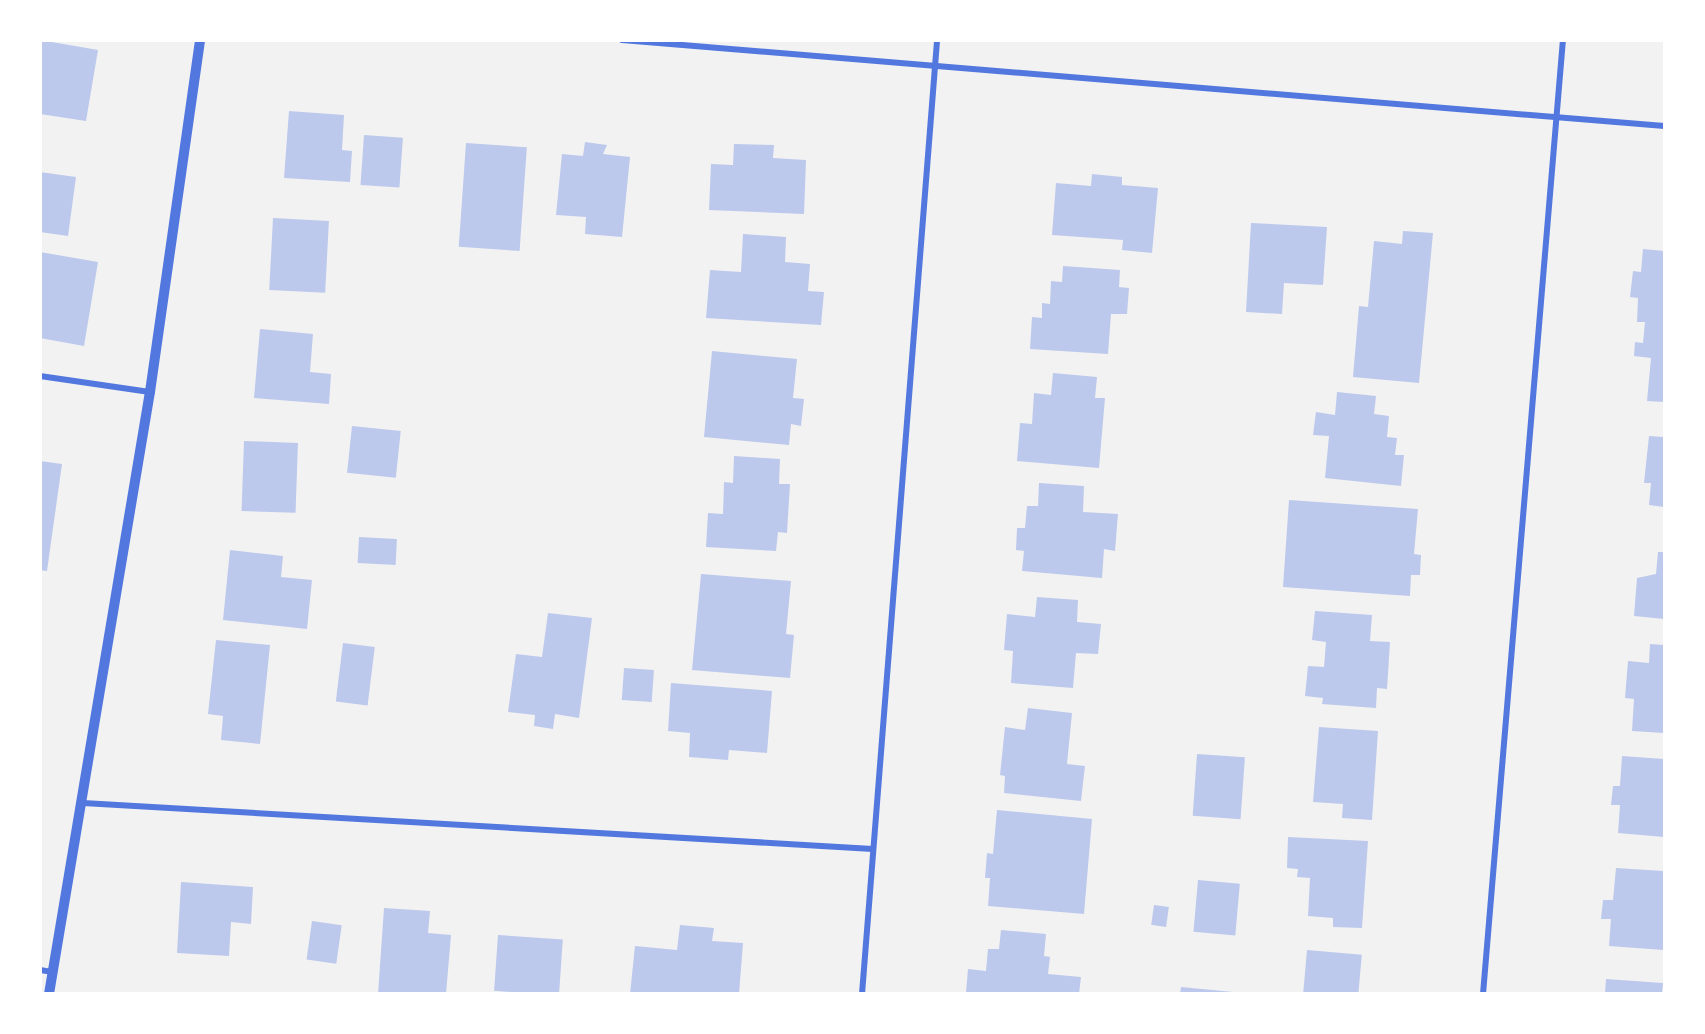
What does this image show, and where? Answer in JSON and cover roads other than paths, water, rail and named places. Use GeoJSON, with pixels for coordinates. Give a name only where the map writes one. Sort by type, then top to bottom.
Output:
{"type":"FeatureCollection","features":[{"type":"Feature","properties":{"kind":"street"},"geometry":{"type":"LineString","coordinates":[[49,993],[83,803],[150,392],[200,40]]}},
{"type":"Feature","properties":{"kind":"street"},"geometry":{"type":"LineString","coordinates":[[622,40],[1665,126]]}},
{"type":"Feature","properties":{"kind":"street"},"geometry":{"type":"LineString","coordinates":[[862,993],[937,40]]}},
{"type":"Feature","properties":{"kind":"street"},"geometry":{"type":"LineString","coordinates":[[1483,993],[1553,117],[1563,40]]}},
{"type":"Feature","properties":{"kind":"street"},"geometry":{"type":"LineString","coordinates":[[40,376],[150,392]]}},
{"type":"Feature","properties":{"kind":"street"},"geometry":{"type":"LineString","coordinates":[[83,803],[873,849]]}},
{"type":"Feature","properties":{"kind":"street"},"geometry":{"type":"LineString","coordinates":[[40,970],[52,972]]}}]}
